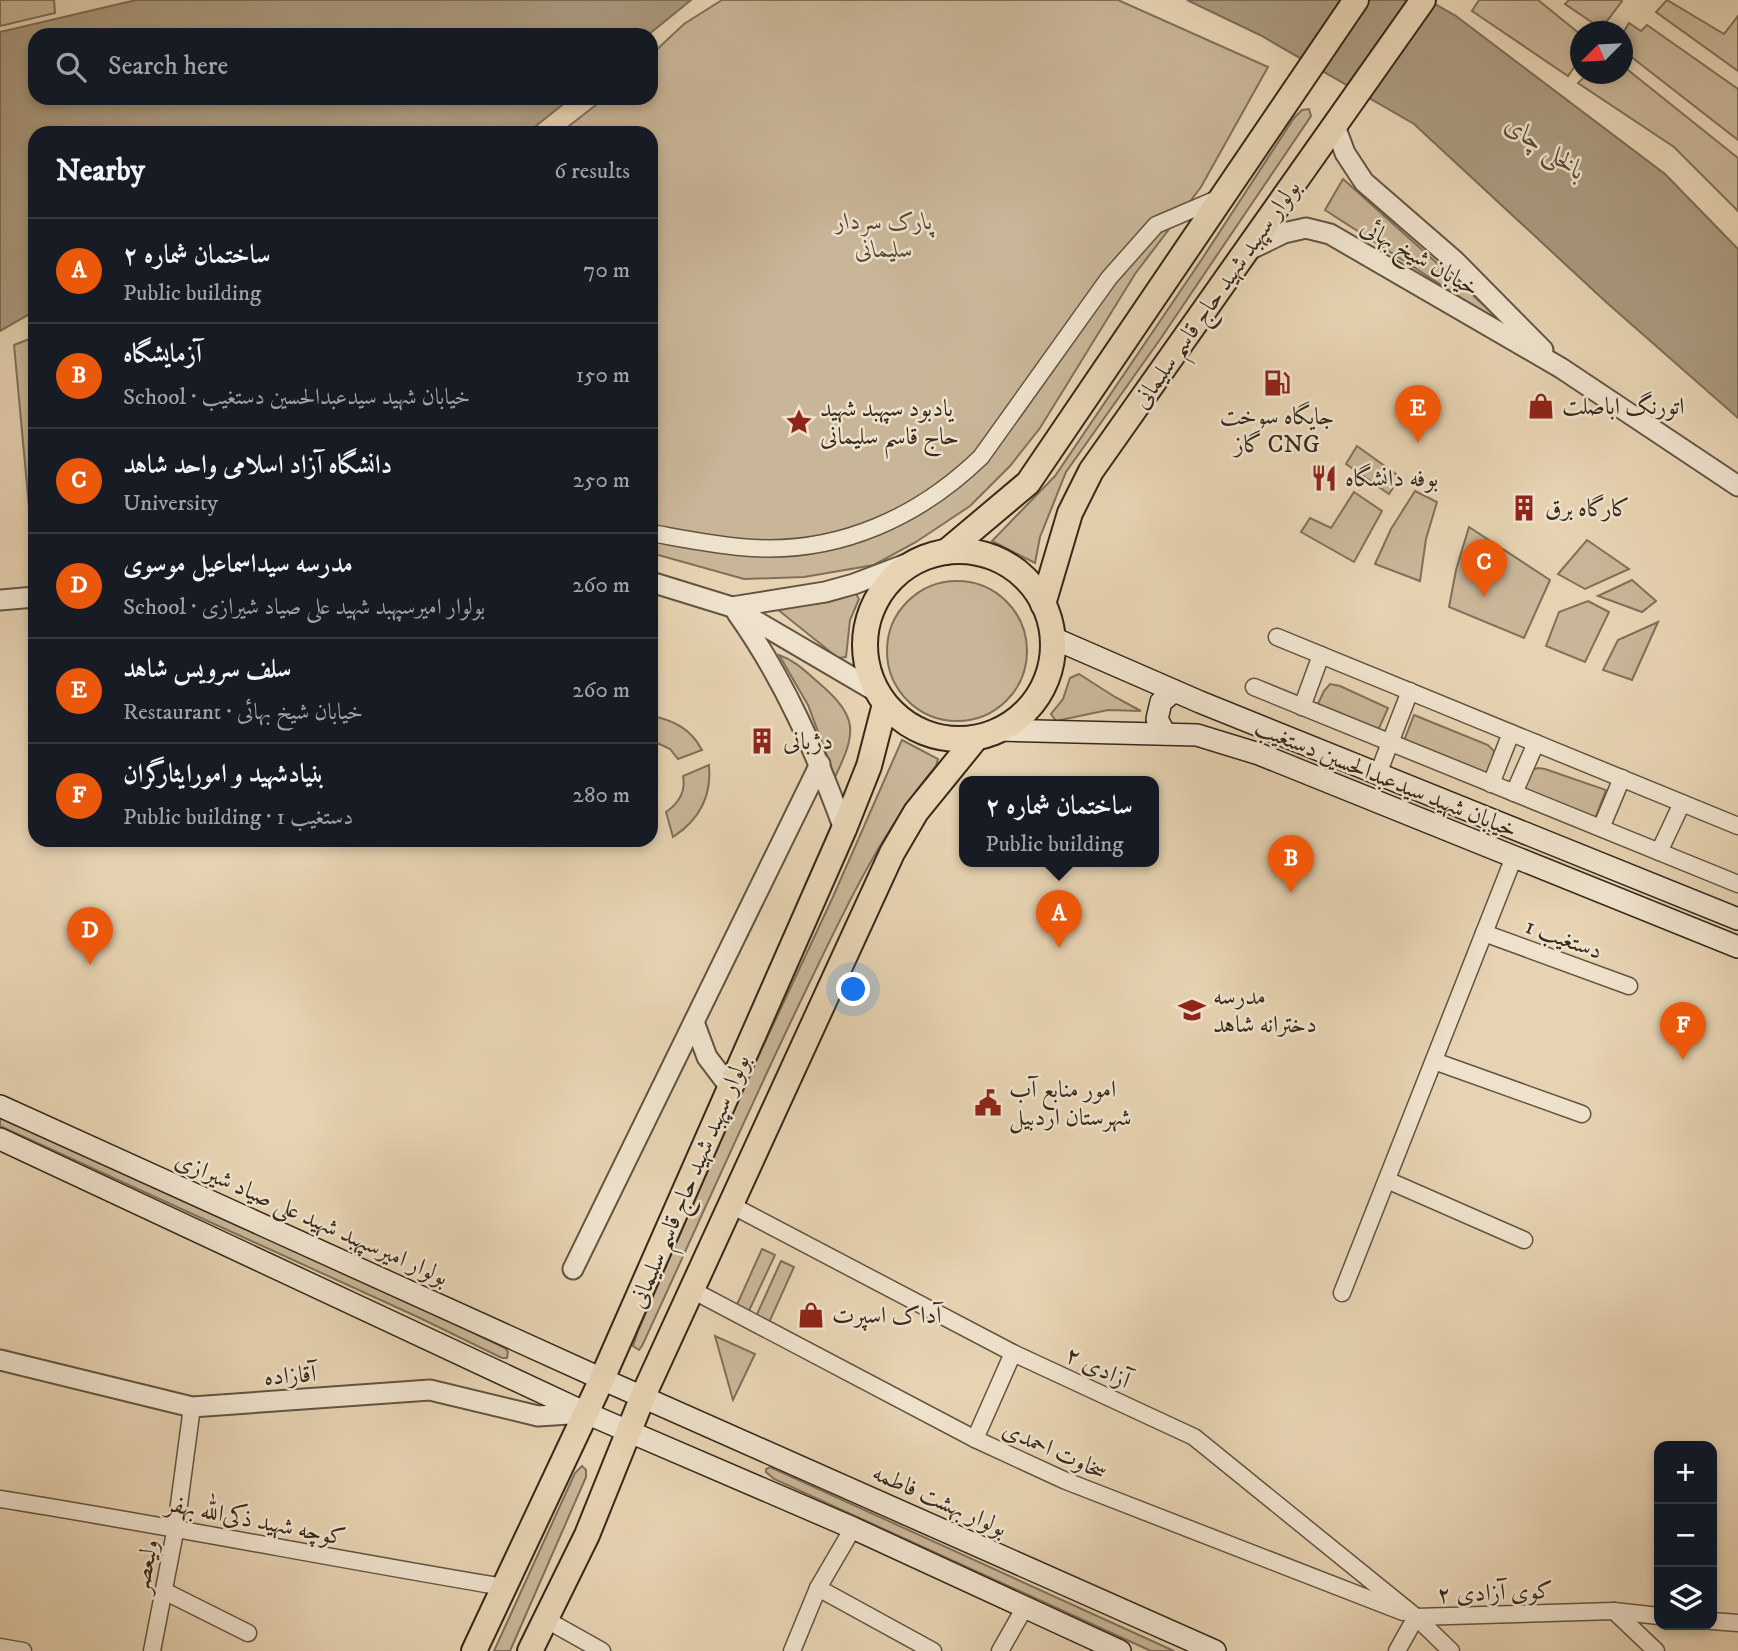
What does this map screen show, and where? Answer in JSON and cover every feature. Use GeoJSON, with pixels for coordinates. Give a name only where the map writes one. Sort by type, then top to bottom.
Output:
{"type":"FeatureCollection","features":[{"type":"Feature","properties":{"kind":"main road","name":"بولوار سپهبد شهید حاج قاسم سلیمانی"},"geometry":{"type":"LineString","coordinates":[[936,554],[1028,483],[1356,0]]}},
{"type":"Feature","properties":{"kind":"main road","name":"بولوار سپهبد شهید حاج قاسم سلیمانی"},"geometry":{"type":"LineString","coordinates":[[1043,604],[1070,513],[1090,471],[1423,0]]}},
{"type":"Feature","properties":{"kind":"main road"},"geometry":{"type":"LineString","coordinates":[[970,551],[993,557],[1013,568],[1031,584],[1043,604],[1053,638],[1052,661],[1034,702],[1018,719],[988,734],[951,739],[926,734],[903,721],[881,698],[867,667],[865,640],[870,614],[883,590],[902,570],[936,554],[970,551]]}},
{"type":"Feature","properties":{"kind":"main road","name":"خیابان شهید سیدعبدالحسین دستغیب"},"geometry":{"type":"LineString","coordinates":[[1053,638],[1174,691],[1738,919]]}},
{"type":"Feature","properties":{"kind":"main road"},"geometry":{"type":"LineString","coordinates":[[1165,734],[1157,719],[1161,702],[1174,691]]}},
{"type":"Feature","properties":{"kind":"main road","name":"بولوار سپهبد شهید حاج قاسم سلیمانی"},"geometry":{"type":"LineString","coordinates":[[474,1651],[602,1379],[844,829],[869,766],[881,698]]}},
{"type":"Feature","properties":{"kind":"main road","name":"بولوار سپهبد شهید حاج قاسم سلیمانی"},"geometry":{"type":"LineString","coordinates":[[530,1651],[587,1535],[643,1396],[892,853],[916,812],[988,734]]}},
{"type":"Feature","properties":{"kind":"main road","name":"خیابان شهید سیدعبدالحسین دستغیب"},"geometry":{"type":"LineString","coordinates":[[988,734],[1165,734],[1209,737],[1259,754],[1738,947]]}},
{"type":"Feature","properties":{"kind":"main road","name":"بولوار امیرسپهبد شهید علی صیاد شیرازی"},"geometry":{"type":"LineString","coordinates":[[0,1106],[643,1396]]}},
{"type":"Feature","properties":{"kind":"main road"},"geometry":{"type":"LineString","coordinates":[[0,1139],[586,1413],[853,1528],[1120,1651]]}},
{"type":"Feature","properties":{"kind":"main road","name":"بولوار بهشت فاطمه"},"geometry":{"type":"LineString","coordinates":[[643,1396],[1215,1651]]}},
{"type":"Feature","properties":{"kind":"street","name":"خیابان شیخ بهائی"},"geometry":{"type":"LineString","coordinates":[[1337,123],[1345,153],[1364,182],[1455,261],[1561,368]]}},
{"type":"Feature","properties":{"kind":"street"},"geometry":{"type":"LineString","coordinates":[[658,534],[752,548],[808,546],[863,533],[914,510],[946,488],[981,457],[1109,278],[1156,225],[1221,197]]}},
{"type":"Feature","properties":{"kind":"street","name":"خیابان شیخ بهائی"},"geometry":{"type":"LineString","coordinates":[[1247,251],[1284,233],[1306,228],[1331,234],[1561,368],[1738,486]]}},
{"type":"Feature","properties":{"kind":"street"},"geometry":{"type":"LineString","coordinates":[[732,607],[835,589],[936,554]]}},
{"type":"Feature","properties":{"kind":"street"},"geometry":{"type":"LineString","coordinates":[[658,584],[732,607],[826,660],[881,698]]}},
{"type":"Feature","properties":{"kind":"street"},"geometry":{"type":"LineString","coordinates":[[0,600],[28,598]]}},
{"type":"Feature","properties":{"kind":"street"},"geometry":{"type":"LineString","coordinates":[[732,607],[762,648],[820,764],[844,829]]}},
{"type":"Feature","properties":{"kind":"street"},"geometry":{"type":"LineString","coordinates":[[1278,637],[1738,826]]}},
{"type":"Feature","properties":{"kind":"street"},"geometry":{"type":"LineString","coordinates":[[1302,707],[1321,655]]}},
{"type":"Feature","properties":{"kind":"street"},"geometry":{"type":"LineString","coordinates":[[1254,687],[1738,884]]}},
{"type":"Feature","properties":{"kind":"street"},"geometry":{"type":"LineString","coordinates":[[1378,774],[1410,691]]}},
{"type":"Feature","properties":{"kind":"street"},"geometry":{"type":"LineString","coordinates":[[1491,784],[1511,733]]}},
{"type":"Feature","properties":{"kind":"street"},"geometry":{"type":"LineString","coordinates":[[1514,793],[1536,743]]}},
{"type":"Feature","properties":{"kind":"street"},"geometry":{"type":"LineString","coordinates":[[573,1269],[820,764]]}},
{"type":"Feature","properties":{"kind":"street"},"geometry":{"type":"LineString","coordinates":[[1601,828],[1622,778]]}},
{"type":"Feature","properties":{"kind":"street"},"geometry":{"type":"LineString","coordinates":[[1660,852],[1682,803]]}},
{"type":"Feature","properties":{"kind":"street"},"geometry":{"type":"LineString","coordinates":[[1342,1293],[1514,857]]}},
{"type":"Feature","properties":{"kind":"street","name":"دستغیب 1"},"geometry":{"type":"LineString","coordinates":[[1484,933],[1629,986]]}},
{"type":"Feature","properties":{"kind":"street"},"geometry":{"type":"LineString","coordinates":[[694,1021],[707,1057],[729,1086]]}},
{"type":"Feature","properties":{"kind":"street"},"geometry":{"type":"LineString","coordinates":[[1434,1061],[1582,1114]]}},
{"type":"Feature","properties":{"kind":"street"},"geometry":{"type":"LineString","coordinates":[[1387,1180],[1524,1240]]}},
{"type":"Feature","properties":{"kind":"street","name":"آزادی ۲"},"geometry":{"type":"LineString","coordinates":[[731,1205],[1013,1353],[1194,1437],[1416,1617],[1451,1651]]}},
{"type":"Feature","properties":{"kind":"street","name":"سخاوت احمدی"},"geometry":{"type":"LineString","coordinates":[[692,1290],[975,1438],[1066,1481],[1416,1617]]}},
{"type":"Feature","properties":{"kind":"street"},"geometry":{"type":"LineString","coordinates":[[975,1438],[1013,1353]]}},
{"type":"Feature","properties":{"kind":"street","name":"آقازاده"},"geometry":{"type":"LineString","coordinates":[[0,1360],[192,1407],[430,1390],[538,1416],[586,1413]]}},
{"type":"Feature","properties":{"kind":"street","name":"ولیعصر"},"geometry":{"type":"LineString","coordinates":[[152,1651],[176,1527],[192,1407]]}},
{"type":"Feature","properties":{"kind":"street","name":"کوچه شهید ذکی‌الله بهفر"},"geometry":{"type":"LineString","coordinates":[[0,1499],[176,1527],[504,1587]]}},
{"type":"Feature","properties":{"kind":"street"},"geometry":{"type":"LineString","coordinates":[[792,1651],[818,1588],[853,1528]]}},
{"type":"Feature","properties":{"kind":"street"},"geometry":{"type":"LineString","coordinates":[[818,1588],[933,1651]]}},
{"type":"Feature","properties":{"kind":"street"},"geometry":{"type":"LineString","coordinates":[[164,1591],[248,1633]]}},
{"type":"Feature","properties":{"kind":"street"},"geometry":{"type":"LineString","coordinates":[[1000,1651],[1026,1607]]}},
{"type":"Feature","properties":{"kind":"street"},"geometry":{"type":"LineString","coordinates":[[1614,1611],[1656,1651]]}},
{"type":"Feature","properties":{"kind":"street","name":"کوی آزادی ۲"},"geometry":{"type":"LineString","coordinates":[[1396,1651],[1416,1617],[1614,1611],[1654,1615]]}},
{"type":"Feature","properties":{"kind":"street"},"geometry":{"type":"LineString","coordinates":[[545,1619],[602,1651]]}},
{"type":"Feature","properties":{"kind":"street"},"geometry":{"type":"LineString","coordinates":[[1717,1621],[1738,1623]]}},
{"type":"Feature","properties":{"kind":"street"},"geometry":{"type":"LineString","coordinates":[[0,1647],[23,1651]]}},
{"type":"Feature","properties":{"kind":"green space"},"geometry":{"type":"Polygon","coordinates":[[[0,0],[54,0],[55,13],[0,26],[0,0]]]}},
{"type":"Feature","properties":{"kind":"green space","name":"پارک سردار سلیمانی"},"geometry":{"type":"Polygon","coordinates":[[[722,0],[1118,0],[1268,67],[1201,187],[1135,274],[1040,428],[1010,466],[970,506],[916,542],[874,565],[804,577],[744,579],[658,555],[658,126],[569,126],[596,105],[658,105],[658,48],[684,24],[722,0]]]}},
{"type":"Feature","properties":{"kind":"green space"},"geometry":{"type":"Polygon","coordinates":[[[1479,0],[1538,0],[1570,26],[1570,73],[1568,76],[1472,11],[1479,0]]]}},
{"type":"Feature","properties":{"kind":"green space"},"geometry":{"type":"Polygon","coordinates":[[[1569,0],[1622,1],[1607,21],[1590,21],[1565,4],[1569,0]]]}},
{"type":"Feature","properties":{"kind":"green space"},"geometry":{"type":"Polygon","coordinates":[[[1667,0],[1724,34],[1738,16],[1738,71],[1656,12],[1667,0]]]}},
{"type":"Feature","properties":{"kind":"green space"},"geometry":{"type":"Polygon","coordinates":[[[1647,25],[1738,89],[1738,140],[1633,58],[1633,26],[1641,31],[1647,25]]]}},
{"type":"Feature","properties":{"kind":"green space"},"geometry":{"type":"Polygon","coordinates":[[[1633,74],[1738,158],[1738,211],[1674,147],[1580,84],[1633,84],[1633,74]]]}},
{"type":"Feature","properties":{"kind":"green space"},"geometry":{"type":"Polygon","coordinates":[[[1309,109],[1311,116],[1161,338],[1066,472],[1040,537],[1035,563],[992,541],[1055,476],[1294,118],[1302,110],[1309,109]]]}},
{"type":"Feature","properties":{"kind":"green space"},"geometry":{"type":"Polygon","coordinates":[[[1343,179],[1514,332],[1325,210],[1343,179]]]}},
{"type":"Feature","properties":{"kind":"green space"},"geometry":{"type":"Polygon","coordinates":[[[28,340],[28,496],[14,345],[28,340]]]}},
{"type":"Feature","properties":{"kind":"green space"},"geometry":{"type":"Polygon","coordinates":[[[1357,446],[1400,477],[1389,494],[1346,464],[1357,446]]]}},
{"type":"Feature","properties":{"kind":"green space"},"geometry":{"type":"Polygon","coordinates":[[[1415,491],[1437,502],[1426,539],[1420,581],[1375,564],[1391,529],[1415,491]]]}},
{"type":"Feature","properties":{"kind":"green space"},"geometry":{"type":"Polygon","coordinates":[[[1354,492],[1382,511],[1354,562],[1301,532],[1310,518],[1331,528],[1354,492]]]}},
{"type":"Feature","properties":{"kind":"green space"},"geometry":{"type":"Polygon","coordinates":[[[1469,527],[1550,580],[1524,638],[1449,607],[1456,570],[1469,527]]]}},
{"type":"Feature","properties":{"kind":"green space"},"geometry":{"type":"Polygon","coordinates":[[[1587,540],[1629,569],[1585,589],[1558,574],[1587,540]]]}},
{"type":"Feature","properties":{"kind":"green space"},"geometry":{"type":"Polygon","coordinates":[[[1632,580],[1656,601],[1642,612],[1598,596],[1632,580]]]}},
{"type":"Feature","properties":{"kind":"green space"},"geometry":{"type":"Polygon","coordinates":[[[957,581],[984,586],[1007,601],[1022,624],[1027,651],[1022,678],[1007,701],[984,716],[957,721],[930,716],[907,701],[892,678],[887,651],[892,624],[907,601],[930,586],[957,581]]]}},
{"type":"Feature","properties":{"kind":"green space"},"geometry":{"type":"Polygon","coordinates":[[[856,594],[859,599],[850,620],[846,657],[838,658],[777,609],[829,602],[856,594]]]}},
{"type":"Feature","properties":{"kind":"green space"},"geometry":{"type":"Polygon","coordinates":[[[1588,601],[1609,612],[1585,662],[1546,646],[1559,612],[1588,601]]]}},
{"type":"Feature","properties":{"kind":"green space"},"geometry":{"type":"Polygon","coordinates":[[[1658,622],[1632,680],[1603,670],[1618,640],[1658,622]]]}},
{"type":"Feature","properties":{"kind":"green space"},"geometry":{"type":"Polygon","coordinates":[[[779,655],[796,664],[819,683],[832,695],[847,716],[850,736],[835,777],[808,705],[779,655]]]}},
{"type":"Feature","properties":{"kind":"green space"},"geometry":{"type":"Polygon","coordinates":[[[1079,674],[1141,711],[1108,710],[1056,721],[1051,714],[1063,699],[1070,678],[1079,674]]]}},
{"type":"Feature","properties":{"kind":"green space"},"geometry":{"type":"Polygon","coordinates":[[[1330,684],[1388,708],[1376,735],[1315,710],[1330,684]]]}},
{"type":"Feature","properties":{"kind":"green space"},"geometry":{"type":"Polygon","coordinates":[[[1414,715],[1488,745],[1494,751],[1484,778],[1402,746],[1414,715]]]}},
{"type":"Feature","properties":{"kind":"green space"},"geometry":{"type":"Polygon","coordinates":[[[658,718],[681,727],[693,736],[702,750],[678,759],[670,749],[658,743],[658,718]]]}},
{"type":"Feature","properties":{"kind":"green space"},"geometry":{"type":"Polygon","coordinates":[[[902,740],[938,759],[936,766],[897,818],[849,903],[785,1034],[639,1350],[633,1346],[638,1331],[744,1087],[832,899],[902,740]]]}},
{"type":"Feature","properties":{"kind":"green space"},"geometry":{"type":"Polygon","coordinates":[[[709,765],[708,787],[702,806],[690,823],[673,837],[666,812],[675,805],[680,796],[683,776],[709,765]]]}},
{"type":"Feature","properties":{"kind":"green space"},"geometry":{"type":"Polygon","coordinates":[[[1538,768],[1606,790],[1593,824],[1519,792],[1531,770],[1538,768]]]}},
{"type":"Feature","properties":{"kind":"green space"},"geometry":{"type":"Polygon","coordinates":[[[0,1114],[445,1319],[505,1348],[508,1352],[507,1358],[0,1126],[0,1114]]]}},
{"type":"Feature","properties":{"kind":"green space"},"geometry":{"type":"Polygon","coordinates":[[[762,1249],[775,1255],[747,1315],[735,1309],[762,1249]]]}},
{"type":"Feature","properties":{"kind":"green space"},"geometry":{"type":"Polygon","coordinates":[[[781,1261],[794,1267],[767,1327],[754,1321],[781,1261]]]}},
{"type":"Feature","properties":{"kind":"green space"},"geometry":{"type":"Polygon","coordinates":[[[715,1336],[755,1354],[733,1400],[715,1336]]]}},
{"type":"Feature","properties":{"kind":"green space"},"geometry":{"type":"Polygon","coordinates":[[[582,1466],[586,1470],[586,1477],[510,1651],[494,1651],[575,1473],[582,1466]]]}},
{"type":"Feature","properties":{"kind":"green space"},"geometry":{"type":"Polygon","coordinates":[[[770,1467],[1174,1651],[1151,1651],[774,1479],[766,1472],[770,1467]]]}},
{"type":"Feature","properties":{"kind":"water"},"geometry":{"type":"Polygon","coordinates":[[[136,0],[691,0],[657,28],[28,28],[28,105],[562,105],[536,126],[28,126],[28,315],[0,331],[0,32],[136,0]]]}},
{"type":"Feature","properties":{"kind":"water","name":"بالخلی چای"},"geometry":{"type":"Polygon","coordinates":[[[1187,0],[1428,0],[1456,16],[1665,174],[1738,249],[1738,418],[1606,302],[1414,124],[1260,35],[1187,0]]]}},
{"type":"Feature","properties":{"kind":"place","name":"جایگاه سوخت گاز CNG"},"geometry":{"type":"Point","coordinates":[1277,383]}},
{"type":"Feature","properties":{"kind":"place","name":"اتورنگ اباصلت"},"geometry":{"type":"Point","coordinates":[1541,406]}},
{"type":"Feature","properties":{"kind":"place","name":"یادبود سپهبد شهید حاج قاسم سلیمانی"},"geometry":{"type":"Point","coordinates":[799,422]}},
{"type":"Feature","properties":{"kind":"place","name":"سلف سرویس شاهد"},"geometry":{"type":"Point","coordinates":[1418,443]}},
{"type":"Feature","properties":{"kind":"place","name":"بوفه دانشگاه"},"geometry":{"type":"Point","coordinates":[1324,478]}},
{"type":"Feature","properties":{"kind":"place","name":"کارگاه برق"},"geometry":{"type":"Point","coordinates":[1524,508]}},
{"type":"Feature","properties":{"kind":"place","name":"دانشگاه آزاد اسلامی واحد شاهد"},"geometry":{"type":"Point","coordinates":[1484,597]}},
{"type":"Feature","properties":{"kind":"place","name":"دژبانی"},"geometry":{"type":"Point","coordinates":[762,741]}},
{"type":"Feature","properties":{"kind":"place","name":"آزمایشگاه"},"geometry":{"type":"Point","coordinates":[1291,893]}},
{"type":"Feature","properties":{"kind":"place","name":"ساختمان شماره ۲"},"geometry":{"type":"Point","coordinates":[1059,948]}},
{"type":"Feature","properties":{"kind":"place","name":"مدرسه سیداسماعیل موسوی"},"geometry":{"type":"Point","coordinates":[90,965]}},
{"type":"Feature","properties":{"kind":"place","name":"مدرسه دخترانه شاهد"},"geometry":{"type":"Point","coordinates":[1192,1010]}},
{"type":"Feature","properties":{"kind":"place","name":"بنیادشهید و امورایثارگران"},"geometry":{"type":"Point","coordinates":[1683,1060]}},
{"type":"Feature","properties":{"kind":"place","name":"امور منابع آب شهرستان اردبیل"},"geometry":{"type":"Point","coordinates":[988,1103]}},
{"type":"Feature","properties":{"kind":"place","name":"آداک اسپرت"},"geometry":{"type":"Point","coordinates":[811,1315]}}]}
